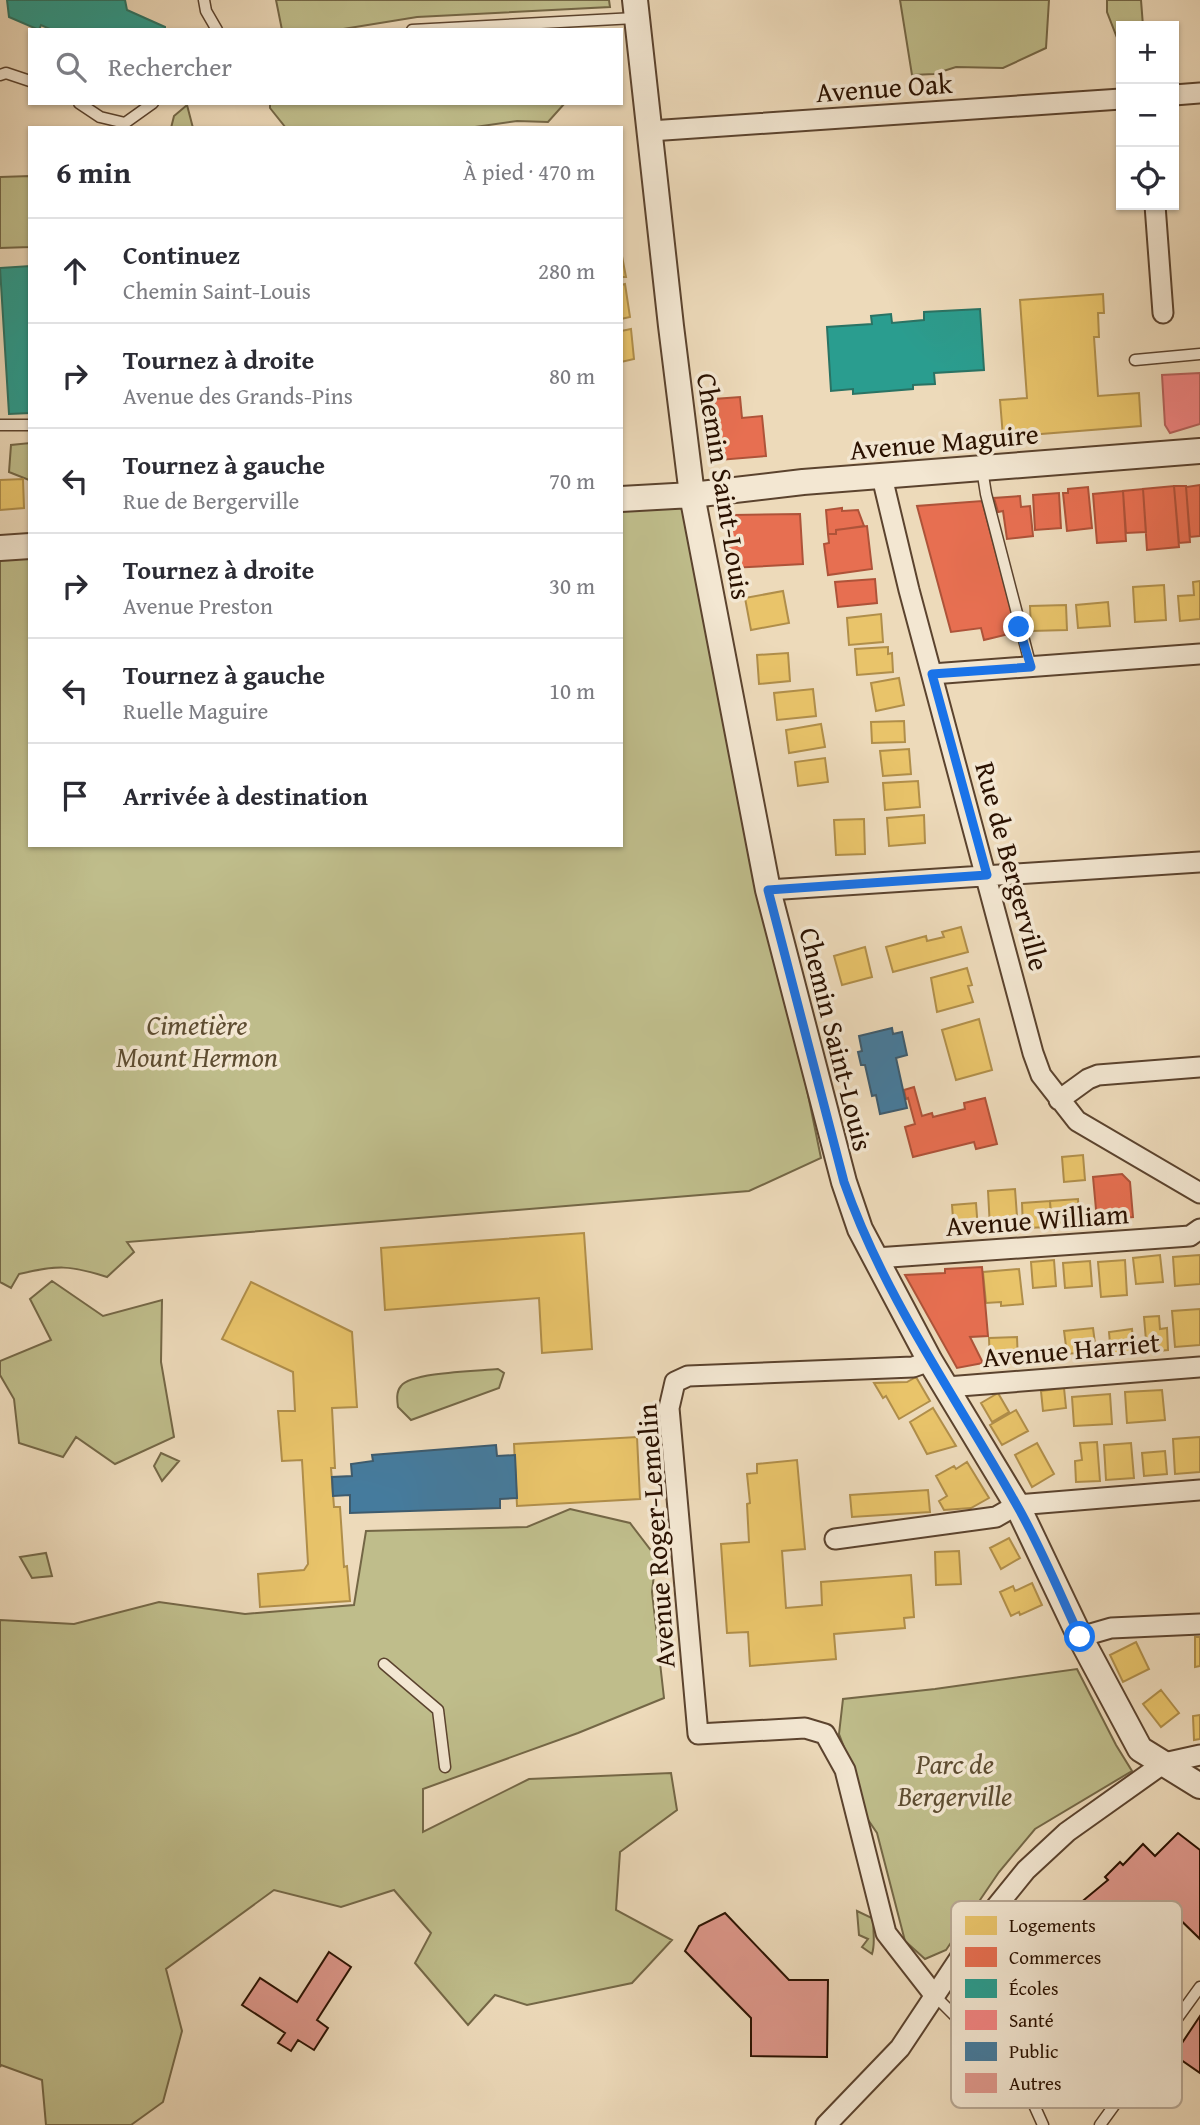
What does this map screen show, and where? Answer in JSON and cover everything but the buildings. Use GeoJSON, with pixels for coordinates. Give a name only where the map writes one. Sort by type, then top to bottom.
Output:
{"type":"FeatureCollection","features":[{"type":"Feature","properties":{"kind":"street","name":"Chemin Saint-Louis"},"geometry":{"type":"LineString","coordinates":[[636,9],[692,495],[768,890],[844,1182],[860,1229],[930,1360],[1017,1504],[1080,1637],[1140,1749],[1200,1786]]}},
{"type":"Feature","properties":{"kind":"street"},"geometry":{"type":"LineString","coordinates":[[1179,95],[1200,93]]}},
{"type":"Feature","properties":{"kind":"street","name":"Avenue Oak"},"geometry":{"type":"LineString","coordinates":[[650,131],[1116,99]]}},
{"type":"Feature","properties":{"kind":"street"},"geometry":{"type":"LineString","coordinates":[[1155,210],[1163,313]]}},
{"type":"Feature","properties":{"kind":"street","name":"Avenue Maguire"},"geometry":{"type":"LineString","coordinates":[[623,499],[1200,451]]}},
{"type":"Feature","properties":{"kind":"street","name":"Rue de Bergerville"},"geometry":{"type":"LineString","coordinates":[[882,477],[1033,1054],[1041,1075],[1077,1121],[1200,1192]]}},
{"type":"Feature","properties":{"kind":"street"},"geometry":{"type":"LineString","coordinates":[[0,548],[28,546]]}},
{"type":"Feature","properties":{"kind":"street"},"geometry":{"type":"LineString","coordinates":[[932,674],[1200,654]]}},
{"type":"Feature","properties":{"kind":"street"},"geometry":{"type":"LineString","coordinates":[[768,890],[1200,862]]}},
{"type":"Feature","properties":{"kind":"street"},"geometry":{"type":"LineString","coordinates":[[1059,1100],[1098,1075],[1200,1067]]}},
{"type":"Feature","properties":{"kind":"street","name":"Avenue William"},"geometry":{"type":"LineString","coordinates":[[876,1258],[1189,1236],[1200,1229]]}},
{"type":"Feature","properties":{"kind":"street","name":"Avenue Roger-Lemelin"},"geometry":{"type":"LineString","coordinates":[[930,1360],[913,1367],[688,1376],[675,1382],[669,1408],[698,1734],[805,1728],[825,1734],[845,1770],[886,1934],[935,1996]]}},
{"type":"Feature","properties":{"kind":"street","name":"Avenue Harriet"},"geometry":{"type":"LineString","coordinates":[[947,1387],[1200,1367]]}},
{"type":"Feature","properties":{"kind":"street"},"geometry":{"type":"LineString","coordinates":[[835,1539],[996,1517],[1017,1504],[1200,1490]]}},
{"type":"Feature","properties":{"kind":"street"},"geometry":{"type":"LineString","coordinates":[[1080,1637],[1111,1628],[1200,1624]]}},
{"type":"Feature","properties":{"kind":"street"},"geometry":{"type":"LineString","coordinates":[[1001,1901],[1026,1870],[1067,1832],[1164,1763],[1200,1755]]}},
{"type":"Feature","properties":{"kind":"street"},"geometry":{"type":"LineString","coordinates":[[826,2125],[900,2048],[951,1972]]}},
{"type":"Feature","properties":{"kind":"lane"},"geometry":{"type":"LineString","coordinates":[[204,0],[206,11],[216,28]]}},
{"type":"Feature","properties":{"kind":"lane"},"geometry":{"type":"LineString","coordinates":[[433,28],[636,9]]}},
{"type":"Feature","properties":{"kind":"lane"},"geometry":{"type":"LineString","coordinates":[[0,75],[6,73],[28,79]]}},
{"type":"Feature","properties":{"kind":"lane"},"geometry":{"type":"LineString","coordinates":[[82,105],[100,117],[125,126],[151,105]]}},
{"type":"Feature","properties":{"kind":"lane"},"geometry":{"type":"LineString","coordinates":[[1135,360],[1200,354]]}},
{"type":"Feature","properties":{"kind":"lane"},"geometry":{"type":"LineString","coordinates":[[0,425],[28,425]]}},
{"type":"Feature","properties":{"kind":"lane"},"geometry":{"type":"LineString","coordinates":[[982,468],[1009,587],[1031,667]]}},
{"type":"Feature","properties":{"kind":"lane"},"geometry":{"type":"LineString","coordinates":[[384,1664],[438,1710],[445,1767]]}},
{"type":"Feature","properties":{"kind":"lane"},"geometry":{"type":"LineString","coordinates":[[1182,2011],[1200,1986]]}},
{"type":"Feature","properties":{"kind":"lane"},"geometry":{"type":"LineString","coordinates":[[935,1996],[951,2012]]}},
{"type":"Feature","properties":{"kind":"lane"},"geometry":{"type":"LineString","coordinates":[[1035,2108],[1043,2125]]}},
{"type":"Feature","properties":{"kind":"lane"},"geometry":{"type":"LineString","coordinates":[[1100,2125],[1112,2108]]}},
{"type":"Feature","properties":{"kind":"green space"},"geometry":{"type":"Polygon","coordinates":[[[276,0],[609,0],[610,7],[417,17],[349,28],[282,28],[276,0]]]}},
{"type":"Feature","properties":{"kind":"green space"},"geometry":{"type":"Polygon","coordinates":[[[900,0],[1049,0],[1046,48],[1003,68],[956,67],[934,74],[912,75],[900,0]]]}},
{"type":"Feature","properties":{"kind":"green space"},"geometry":{"type":"Polygon","coordinates":[[[1107,0],[1141,0],[1143,21],[1116,21],[1116,35],[1107,12],[1107,0]]]}},
{"type":"Feature","properties":{"kind":"green space"},"geometry":{"type":"Polygon","coordinates":[[[187,105],[192,126],[172,126],[174,116],[187,105]]]}},
{"type":"Feature","properties":{"kind":"green space"},"geometry":{"type":"Polygon","coordinates":[[[270,105],[563,105],[548,122],[517,121],[482,126],[284,126],[270,105]]]}},
{"type":"Feature","properties":{"kind":"green space"},"geometry":{"type":"Polygon","coordinates":[[[28,176],[28,247],[0,248],[0,177],[28,176]]]}},
{"type":"Feature","properties":{"kind":"green space"},"geometry":{"type":"Polygon","coordinates":[[[28,443],[28,480],[9,472],[11,445],[28,443]]]}},
{"type":"Feature","properties":{"kind":"green space","name":"Cimetière Mount Hermon"},"geometry":{"type":"Polygon","coordinates":[[[692,495],[757,891],[806,1085],[821,1158],[749,1191],[127,1242],[134,1252],[107,1277],[73,1268],[54,1268],[19,1274],[11,1288],[0,1282],[0,549],[28,546],[28,847],[623,847],[623,499],[692,495]]]}},
{"type":"Feature","properties":{"kind":"green space"},"geometry":{"type":"Polygon","coordinates":[[[52,1281],[103,1316],[162,1300],[161,1362],[174,1437],[115,1464],[76,1437],[63,1457],[19,1443],[14,1399],[0,1375],[0,1361],[51,1340],[30,1299],[52,1281]]]}},
{"type":"Feature","properties":{"kind":"green space"},"geometry":{"type":"Polygon","coordinates":[[[498,1369],[504,1373],[499,1388],[411,1420],[398,1407],[398,1391],[407,1381],[431,1375],[498,1369]]]}},
{"type":"Feature","properties":{"kind":"green space"},"geometry":{"type":"Polygon","coordinates":[[[161,1453],[179,1461],[162,1481],[154,1466],[161,1453]]]}},
{"type":"Feature","properties":{"kind":"green space"},"geometry":{"type":"Polygon","coordinates":[[[570,1509],[630,1523],[656,1557],[652,1592],[664,1698],[578,1733],[423,1789],[423,1832],[529,1779],[671,1773],[677,1810],[620,1852],[616,1910],[672,1940],[632,1983],[527,2005],[495,1995],[468,2025],[415,1963],[431,1933],[394,1890],[341,1907],[274,1890],[166,1969],[182,2031],[163,2102],[131,2125],[46,2125],[42,2080],[1,2065],[0,2067],[0,1620],[74,1624],[159,1602],[245,1614],[354,1605],[366,1531],[527,1527],[570,1509]]]}},
{"type":"Feature","properties":{"kind":"green space"},"geometry":{"type":"Polygon","coordinates":[[[46,1553],[52,1576],[32,1578],[20,1557],[46,1553]]]}},
{"type":"Feature","properties":{"kind":"green space","name":"Parc de Bergerville"},"geometry":{"type":"Polygon","coordinates":[[[1077,1669],[1132,1771],[1035,1829],[999,1872],[979,1901],[951,1901],[951,1943],[946,1950],[925,1959],[905,1941],[877,1833],[860,1808],[839,1734],[843,1699],[1077,1669]]]}},
{"type":"Feature","properties":{"kind":"green space"},"geometry":{"type":"Polygon","coordinates":[[[857,1911],[874,1919],[872,1954],[862,1947],[868,1939],[859,1935],[857,1911]]]}},
{"type":"Feature","properties":{"kind":"route"},"geometry":{"type":"LineString","coordinates":[[1019,627],[1031,667],[932,674],[987,875],[768,890],[844,1182],[860,1229],[930,1360],[1017,1504],[1080,1637]]}}]}
